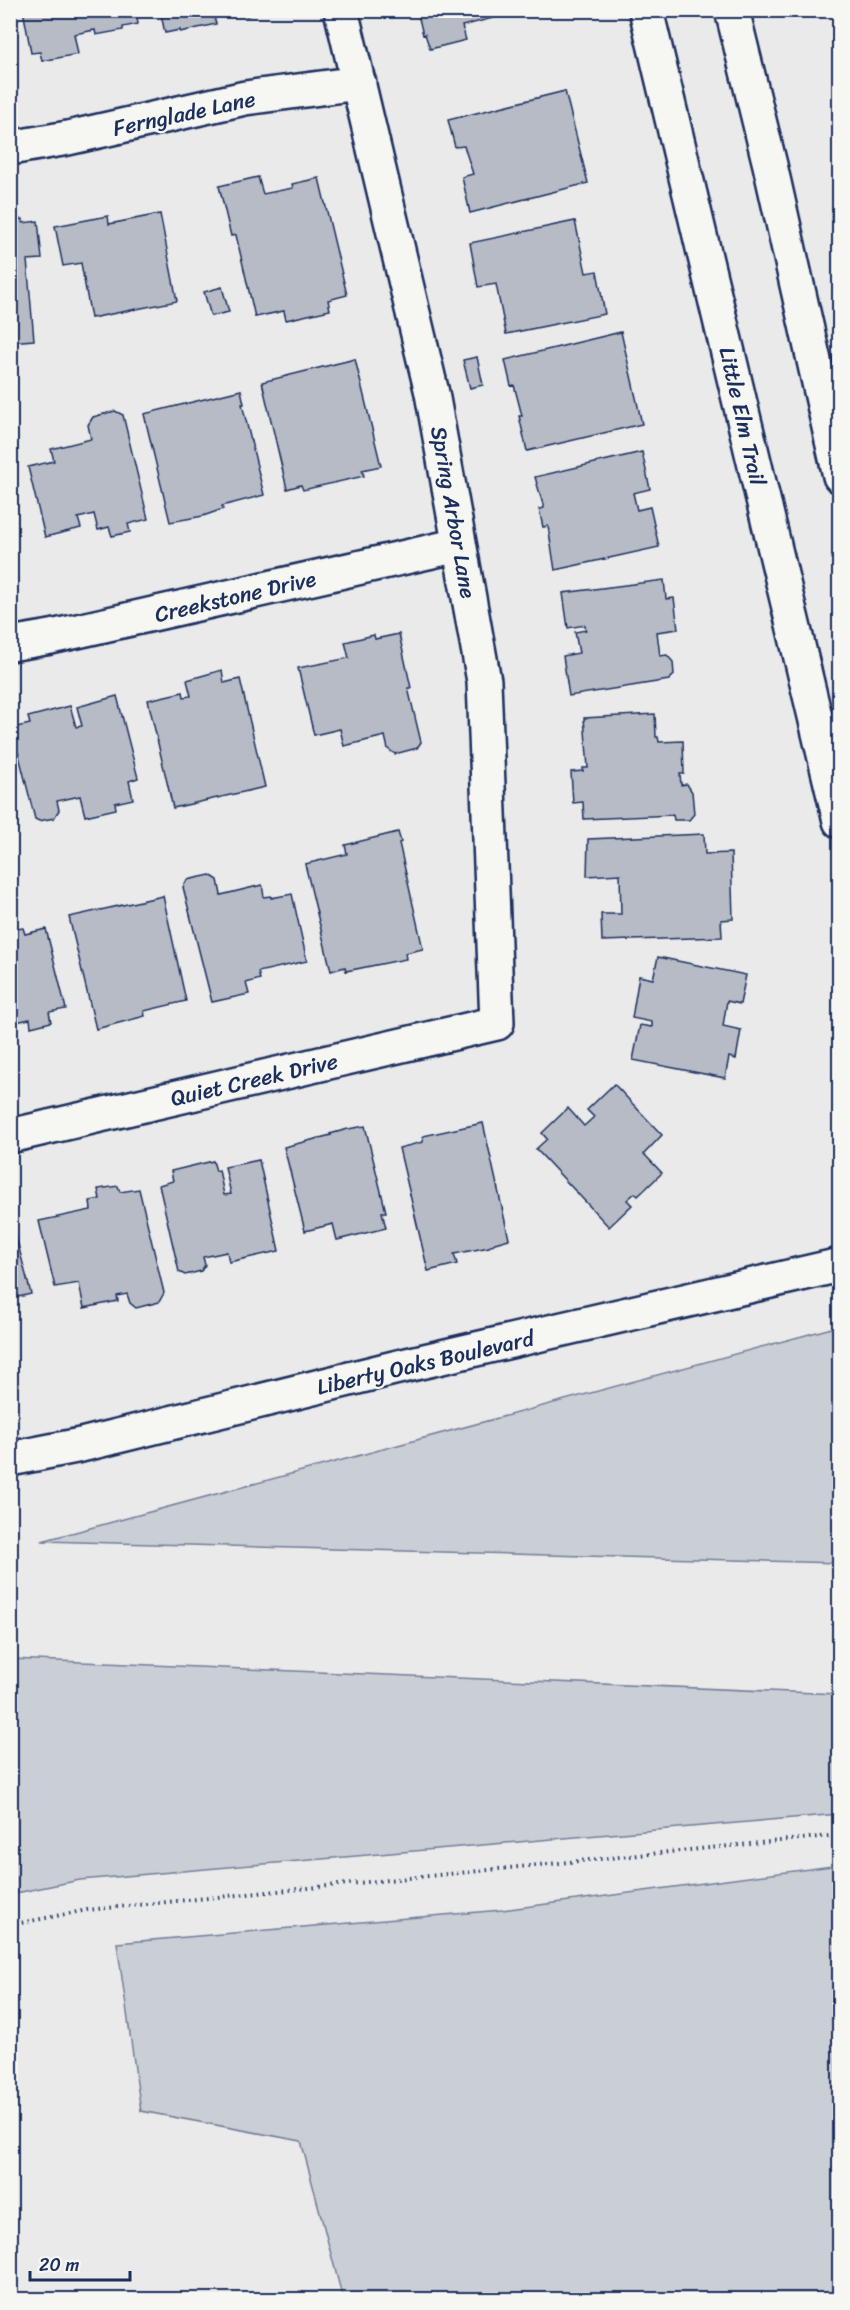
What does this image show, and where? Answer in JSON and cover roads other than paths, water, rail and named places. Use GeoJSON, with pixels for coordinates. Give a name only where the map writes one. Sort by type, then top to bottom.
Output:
{"type":"FeatureCollection","features":[{"type":"Feature","properties":{"kind":"street","name":"Spring Arbor Lane"},"geometry":{"type":"LineString","coordinates":[[341,10],[432,393],[484,681],[497,1023]]}},
{"type":"Feature","properties":{"kind":"street","name":"Little Elm Trail"},"geometry":{"type":"LineString","coordinates":[[646,10],[840,821]]}},
{"type":"Feature","properties":{"kind":"street"},"geometry":{"type":"LineString","coordinates":[[732,10],[770,165],[840,476]]}},
{"type":"Feature","properties":{"kind":"street","name":"Fernglade Lane"},"geometry":{"type":"LineString","coordinates":[[10,148],[68,138],[245,98],[359,84]]}},
{"type":"Feature","properties":{"kind":"street","name":"Creekstone Drive"},"geometry":{"type":"LineString","coordinates":[[10,644],[51,637],[459,545]]}},
{"type":"Feature","properties":{"kind":"street","name":"Quiet Creek Drive"},"geometry":{"type":"LineString","coordinates":[[10,1136],[497,1023]]}},
{"type":"Feature","properties":{"kind":"street","name":"Liberty Oaks Boulevard"},"geometry":{"type":"LineString","coordinates":[[10,1459],[81,1445],[394,1368],[840,1266]]}}]}
